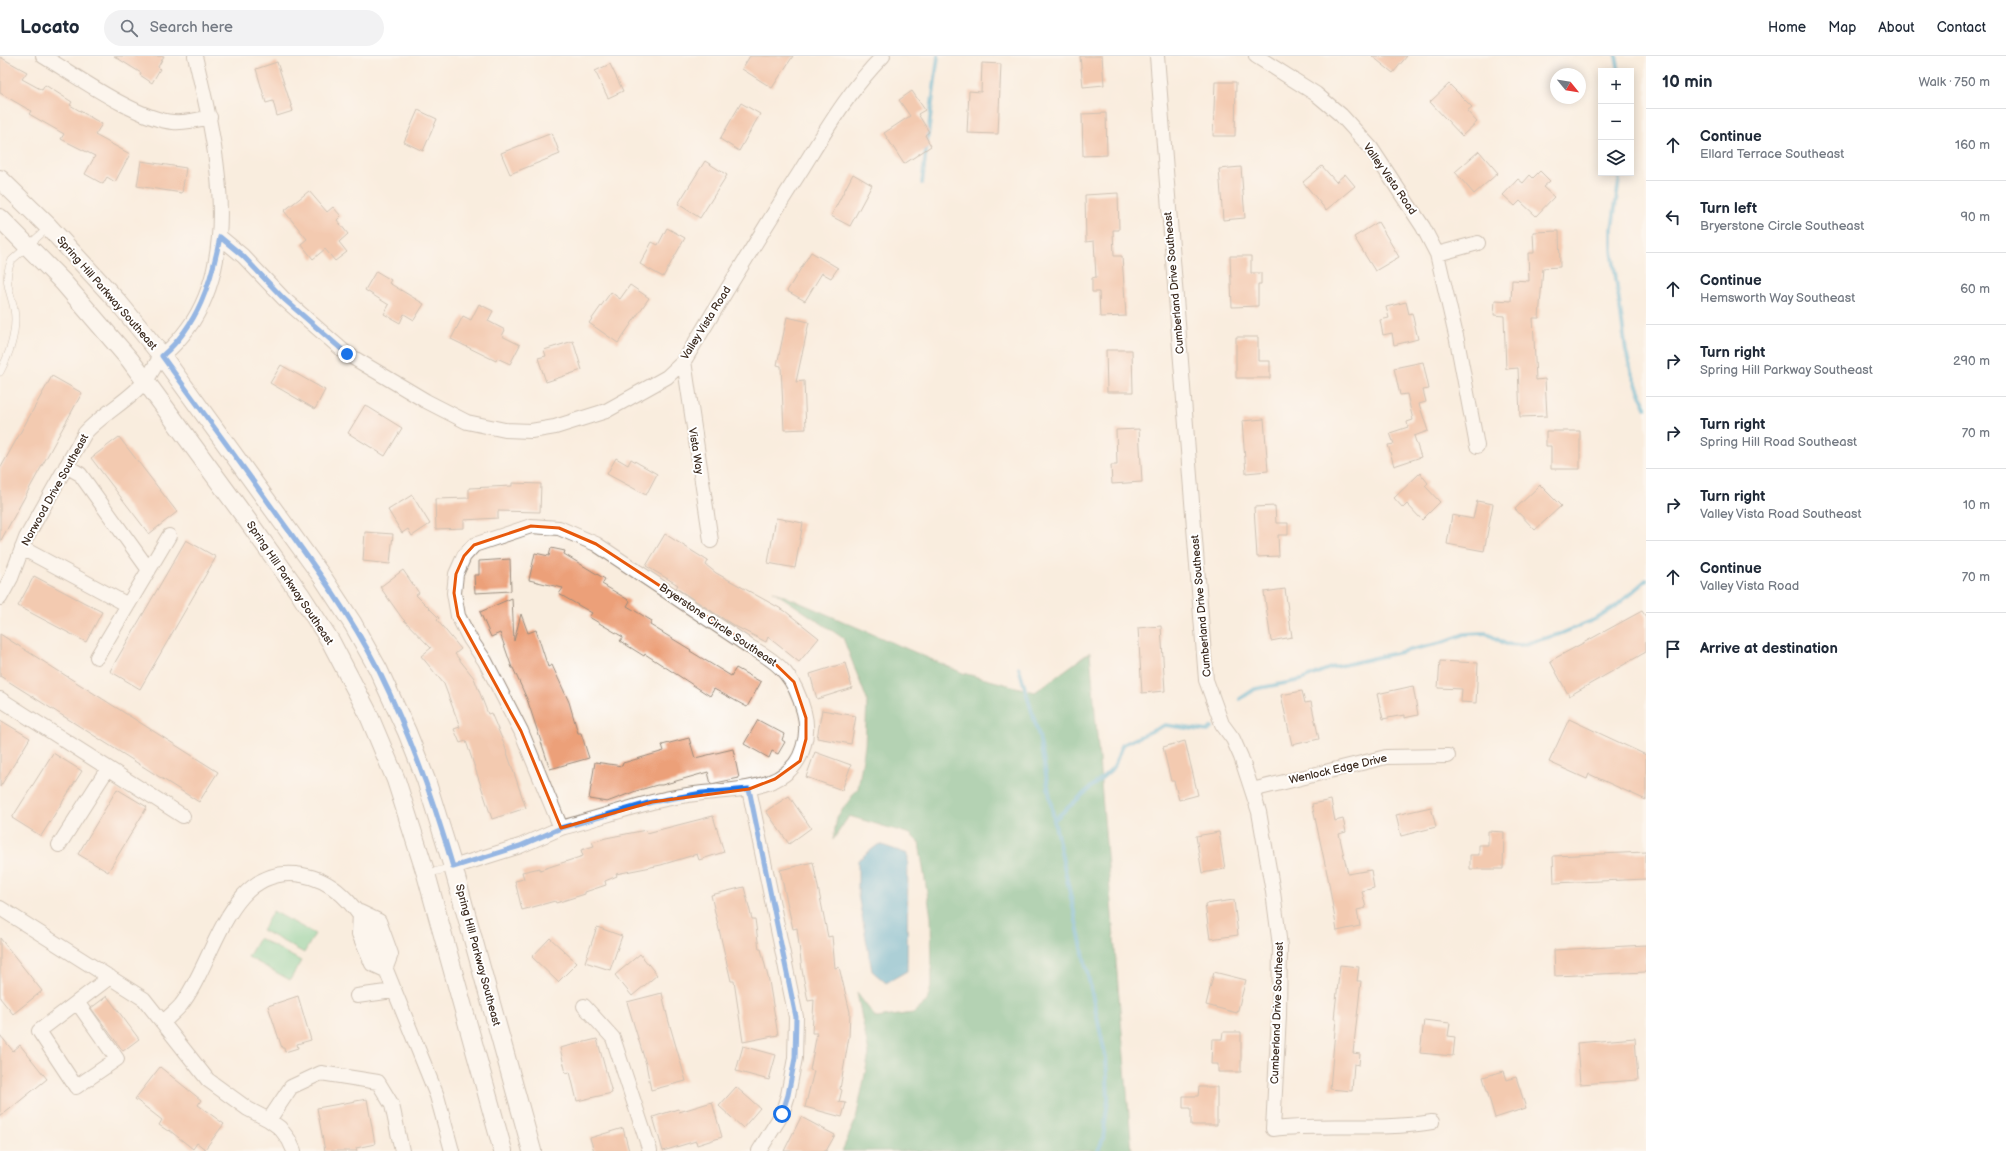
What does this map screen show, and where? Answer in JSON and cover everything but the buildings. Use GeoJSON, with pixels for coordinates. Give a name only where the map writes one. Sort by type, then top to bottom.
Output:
{"type":"FeatureCollection","features":[{"type":"Feature","properties":{"kind":"street"},"geometry":{"type":"LineString","coordinates":[[43,56],[126,106],[154,118],[182,122],[210,117]]}},
{"type":"Feature","properties":{"kind":"street","name":"Norwood Drive Southeast"},"geometry":{"type":"LineString","coordinates":[[0,598],[11,578],[22,548],[85,433],[93,424],[146,381],[162,356],[179,340],[193,320],[202,303],[214,271],[220,237],[216,151],[210,117],[195,56]]}},
{"type":"Feature","properties":{"kind":"street","name":"Valley Vista Road"},"geometry":{"type":"LineString","coordinates":[[220,237],[243,256],[284,299],[347,354],[426,401],[467,422],[505,430],[531,431],[555,427],[606,411],[667,377],[684,361],[771,217],[829,125],[854,89],[883,56]]}},
{"type":"Feature","properties":{"kind":"street","name":"Cumberland Drive Southeast"},"geometry":{"type":"LineString","coordinates":[[1157,56],[1206,680],[1222,724],[1233,739],[1241,757],[1259,812],[1280,946],[1279,1016],[1273,1129],[1300,1126],[1338,1127],[1412,1125],[1432,1122]]}},
{"type":"Feature","properties":{"kind":"street","name":"Valley Vista Road"},"geometry":{"type":"LineString","coordinates":[[1256,56],[1316,94],[1341,115],[1371,148],[1424,227],[1437,254],[1457,340],[1477,446]]}},
{"type":"Feature","properties":{"kind":"street","name":"Spring Hill Parkway Southeast"},"geometry":{"type":"LineString","coordinates":[[0,179],[49,226],[118,302],[162,356],[323,578],[353,624],[378,669],[407,732],[426,780],[453,867],[532,1151]]}},
{"type":"Feature","properties":{"kind":"street","name":"Spring Hill Parkway Southeast"},"geometry":{"type":"LineString","coordinates":[[0,218],[93,315],[146,381],[291,581],[331,642],[367,711],[393,773],[426,874],[503,1151]]}},
{"type":"Feature","properties":{"kind":"street"},"geometry":{"type":"LineString","coordinates":[[1437,254],[1478,243]]}},
{"type":"Feature","properties":{"kind":"street","name":"Vista Way"},"geometry":{"type":"LineString","coordinates":[[684,361],[711,541]]}},
{"type":"Feature","properties":{"kind":"street"},"geometry":{"type":"LineString","coordinates":[[66,466],[80,474],[149,570]]}},
{"type":"Feature","properties":{"kind":"street","name":"Bryerstone Circle Southeast"},"geometry":{"type":"LineString","coordinates":[[531,526],[560,528],[596,544],[750,647],[767,656],[781,667],[794,682],[806,718],[806,739],[800,761],[788,772],[775,780],[749,789],[702,793],[652,802],[561,828],[521,731],[485,661],[470,639],[458,616],[454,593],[456,574],[464,556],[474,545],[531,526]]}},
{"type":"Feature","properties":{"kind":"street"},"geometry":{"type":"LineString","coordinates":[[97,657],[169,536]]}},
{"type":"Feature","properties":{"kind":"street"},"geometry":{"type":"LineString","coordinates":[[22,548],[128,605]]}},
{"type":"Feature","properties":{"kind":"street"},"geometry":{"type":"LineString","coordinates":[[0,699],[183,816]]}},
{"type":"Feature","properties":{"kind":"street","name":"Wenlock Edge Drive"},"geometry":{"type":"LineString","coordinates":[[1252,790],[1386,757],[1448,756]]}},
{"type":"Feature","properties":{"kind":"street"},"geometry":{"type":"LineString","coordinates":[[59,845],[108,768]]}},
{"type":"Feature","properties":{"kind":"street"},"geometry":{"type":"LineString","coordinates":[[749,789],[796,1017],[795,1058],[788,1095],[782,1114],[762,1147],[751,1151]]}},
{"type":"Feature","properties":{"kind":"street"},"geometry":{"type":"LineString","coordinates":[[453,867],[520,846],[561,828]]}},
{"type":"Feature","properties":{"kind":"street"},"geometry":{"type":"LineString","coordinates":[[164,1022],[181,1004],[237,903],[250,887],[274,876],[293,873],[311,876],[340,892],[360,912],[379,921],[391,954],[385,970],[437,1096],[452,1151]]}},
{"type":"Feature","properties":{"kind":"street"},"geometry":{"type":"LineString","coordinates":[[0,908],[144,999],[164,1022],[208,1080],[248,1109],[269,1120],[280,1128],[294,1151]]}},
{"type":"Feature","properties":{"kind":"street"},"geometry":{"type":"LineString","coordinates":[[360,912],[359,934],[372,964],[385,970]]}},
{"type":"Feature","properties":{"kind":"street"},"geometry":{"type":"LineString","coordinates":[[77,1002],[117,1059],[76,1087],[39,1031],[77,1002],[110,977]]}},
{"type":"Feature","properties":{"kind":"street"},"geometry":{"type":"LineString","coordinates":[[357,996],[393,990]]}},
{"type":"Feature","properties":{"kind":"street"},"geometry":{"type":"LineString","coordinates":[[584,1006],[613,1038],[650,1151]]}},
{"type":"Feature","properties":{"kind":"street"},"geometry":{"type":"LineString","coordinates":[[269,1120],[291,1087],[321,1074],[378,1082],[392,1105],[402,1151]]}},
{"type":"Feature","properties":{"kind":"lane"},"geometry":{"type":"LineString","coordinates":[[0,372],[12,346],[15,318],[6,286],[5,276],[12,260],[49,226]]}},
{"type":"Feature","properties":{"kind":"lane"},"geometry":{"type":"LineString","coordinates":[[426,874],[453,867]]}},
{"type":"Feature","properties":{"kind":"highlighted area"},"geometry":{"type":"Polygon","coordinates":[[[531,526],[559,528],[596,544],[767,656],[794,682],[806,718],[806,739],[800,761],[775,779],[749,789],[652,802],[561,828],[521,731],[458,616],[454,593],[456,574],[464,556],[474,545],[531,526]]]}},
{"type":"Feature","properties":{"kind":"green space"},"geometry":{"type":"Polygon","coordinates":[[[773,591],[963,673],[1035,692],[1090,652],[1132,1151],[842,1151],[856,1119],[869,1054],[857,993],[876,1018],[913,1013],[927,1001],[932,983],[931,917],[919,843],[910,834],[849,816],[833,840],[837,817],[858,788],[865,745],[867,700],[843,638],[773,591]]]}},
{"type":"Feature","properties":{"kind":"green space"},"geometry":{"type":"Polygon","coordinates":[[[273,911],[315,934],[304,953],[262,930],[273,911]]]}},
{"type":"Feature","properties":{"kind":"green space"},"geometry":{"type":"Polygon","coordinates":[[[259,938],[301,961],[290,980],[248,957],[259,938]]]}},
{"type":"Feature","properties":{"kind":"water"},"geometry":{"type":"Polygon","coordinates":[[[879,844],[908,854],[907,971],[886,983],[872,971],[858,895],[858,860],[879,844]]]}},
{"type":"Feature","properties":{"kind":"waterway"},"geometry":{"type":"LineString","coordinates":[[922,183],[938,56]]}},
{"type":"Feature","properties":{"kind":"waterway"},"geometry":{"type":"LineString","coordinates":[[1616,56],[1618,68]]}},
{"type":"Feature","properties":{"kind":"waterway"},"geometry":{"type":"LineString","coordinates":[[1620,176],[1612,229],[1612,250],[1626,351],[1631,371],[1646,408]]}},
{"type":"Feature","properties":{"kind":"waterway"},"geometry":{"type":"LineString","coordinates":[[1240,699],[1255,689],[1301,680],[1330,668],[1441,643],[1464,634],[1486,633],[1506,644],[1521,645],[1560,634],[1598,618],[1615,607],[1646,580]]}},
{"type":"Feature","properties":{"kind":"waterway"},"geometry":{"type":"LineString","coordinates":[[1019,668],[1039,736],[1054,820],[1106,1058],[1108,1099],[1103,1139],[1098,1151]]}},
{"type":"Feature","properties":{"kind":"waterway"},"geometry":{"type":"LineString","coordinates":[[1054,820],[1114,767],[1122,745],[1165,725],[1208,731],[1212,727]]}},
{"type":"Feature","properties":{"kind":"route"},"geometry":{"type":"LineString","coordinates":[[347,354],[284,299],[243,256],[220,237],[214,271],[205,297],[193,320],[179,340],[162,356],[323,578],[353,624],[378,669],[407,732],[426,780],[453,867],[467,864],[520,846],[561,828],[604,817],[652,802],[702,793],[749,789],[796,1017],[795,1058],[788,1095],[782,1114]]}}]}
